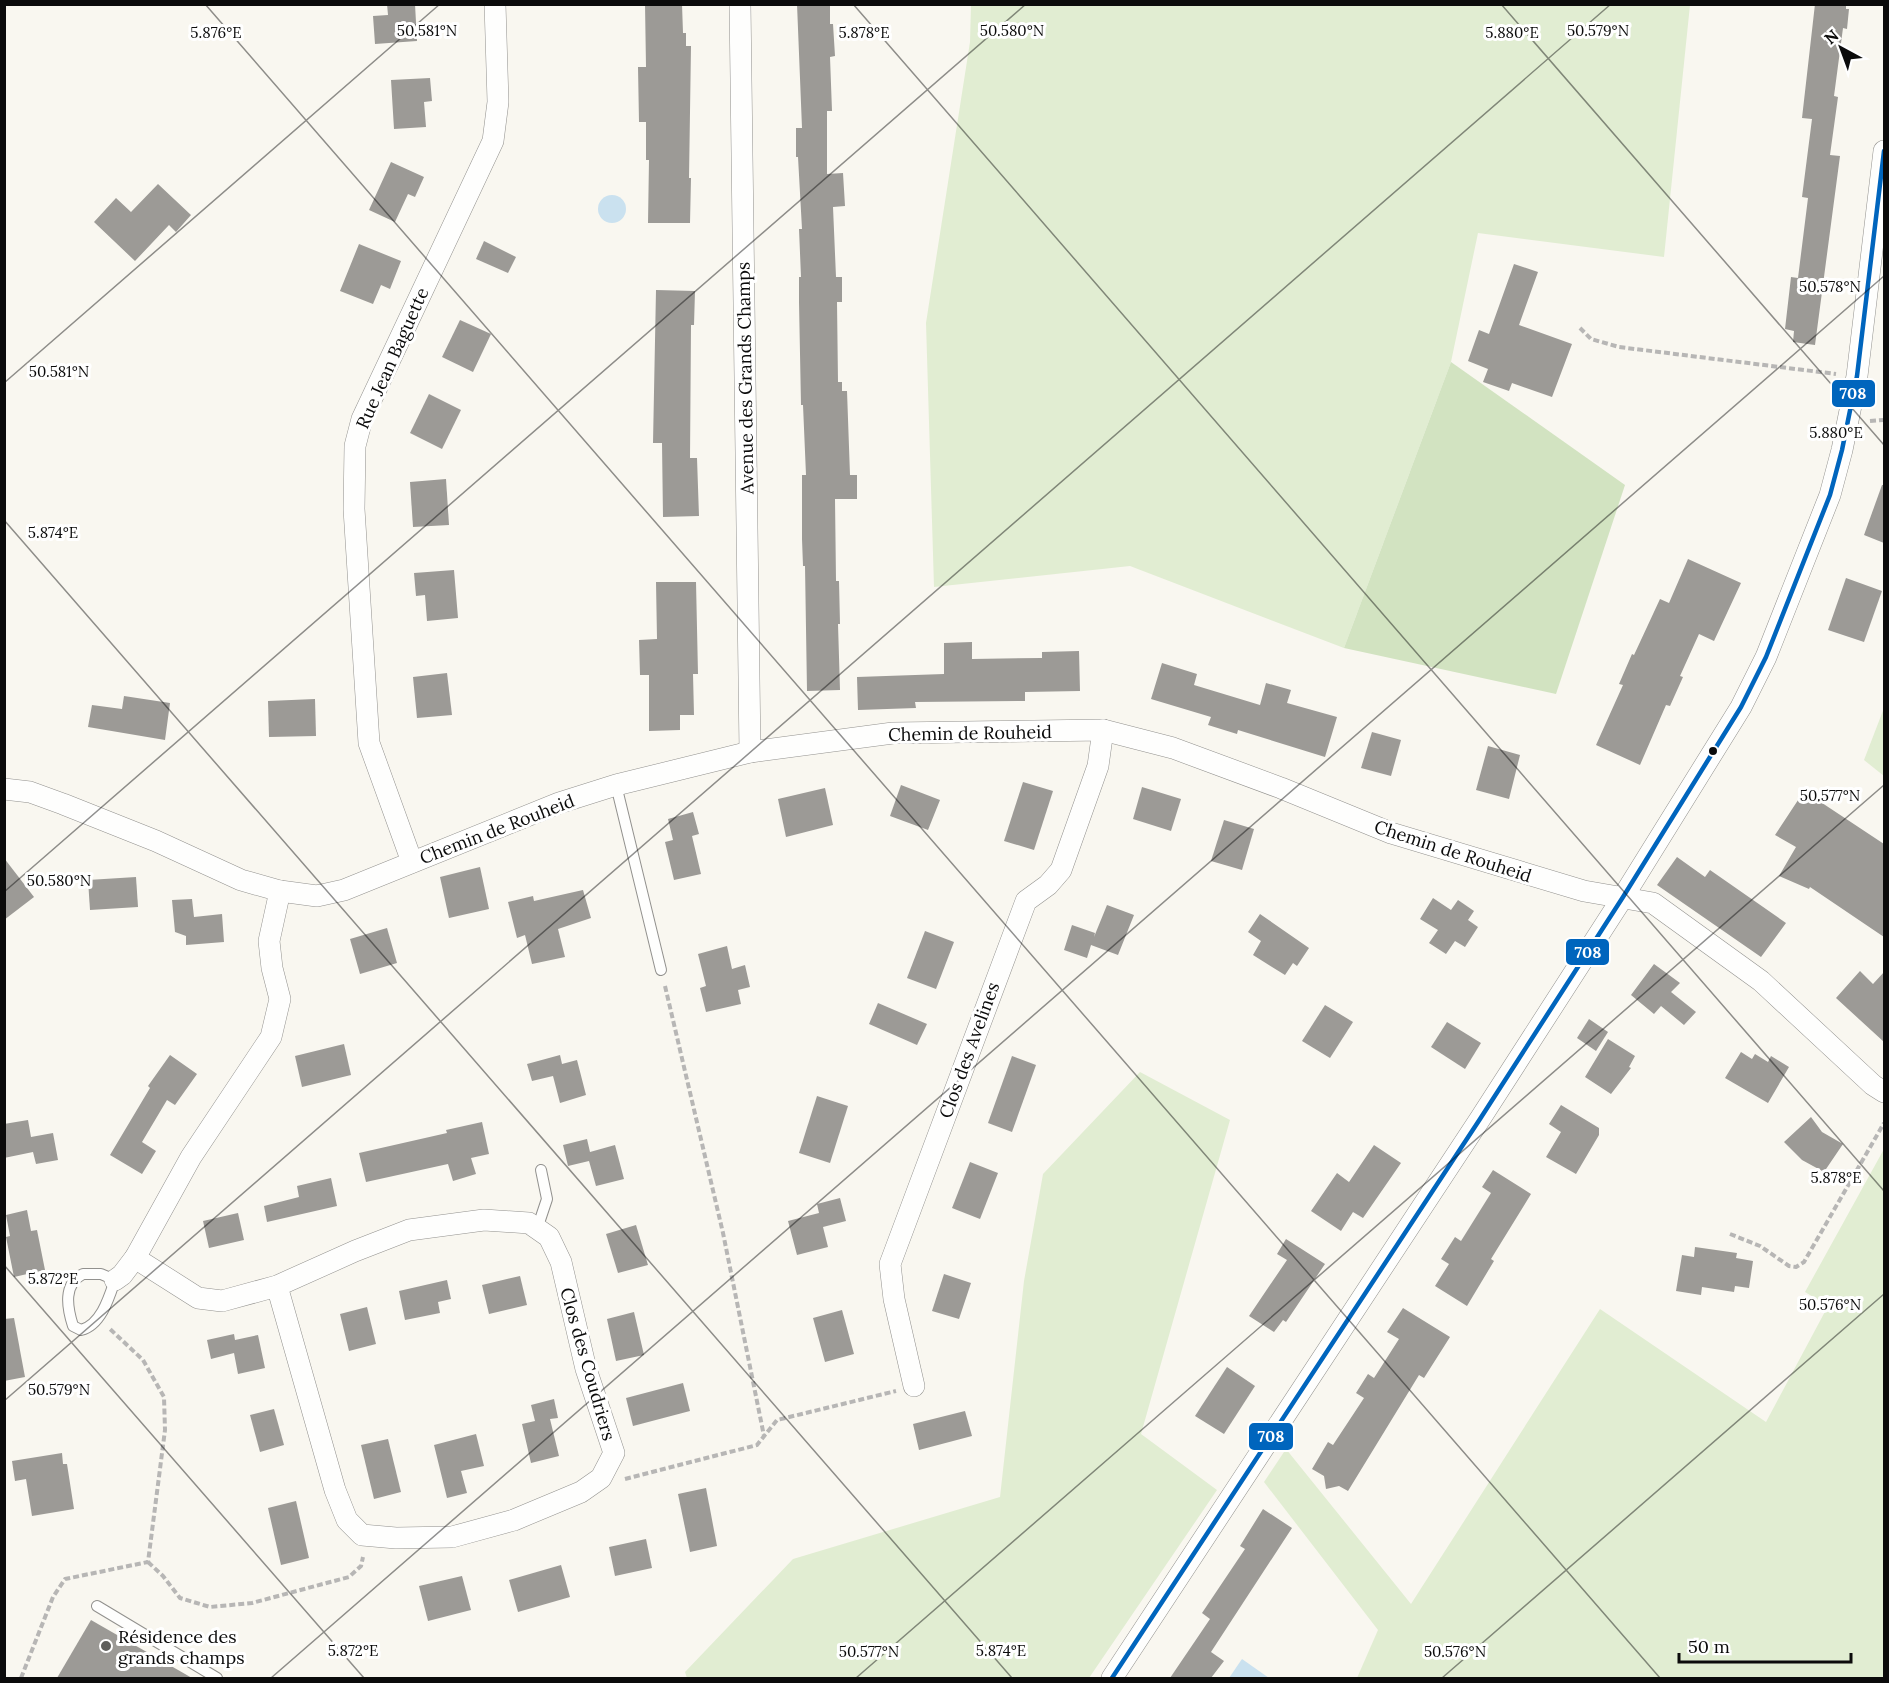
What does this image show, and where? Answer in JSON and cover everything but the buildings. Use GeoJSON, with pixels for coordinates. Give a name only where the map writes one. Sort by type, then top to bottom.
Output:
{"type":"FeatureCollection","features":[{"type":"Feature","properties":{"kind":"street","name":"Rue Jean Baguette"},"geometry":{"type":"LineString","coordinates":[[412,862],[369,743],[354,509],[354,446],[362,419],[493,141],[498,102],[495,4]]}},
{"type":"Feature","properties":{"kind":"street","name":"Avenue des Grands Champs"},"geometry":{"type":"LineString","coordinates":[[740,4],[750,752]]}},
{"type":"Feature","properties":{"kind":"street"},"geometry":{"type":"LineString","coordinates":[[1112,1678],[1480,1119],[1623,897],[1740,707],[1766,657],[1830,495],[1842,450],[1857,376],[1884,151]]}},
{"type":"Feature","properties":{"kind":"street","name":"Chemin de Rouheid"},"geometry":{"type":"LineString","coordinates":[[4,789],[30,792],[156,841],[241,880],[280,891],[317,896],[345,890],[559,803],[616,785],[750,752],[893,733],[1103,730],[1173,748],[1281,788],[1391,833],[1584,891],[1653,903],[1761,981],[1873,1085],[1884,1092]]}},
{"type":"Feature","properties":{"kind":"street","name":"Clos des Avelines"},"geometry":{"type":"LineString","coordinates":[[914,1386],[894,1299],[890,1264],[1026,901],[1048,885],[1061,870],[1098,766],[1103,730]]}},
{"type":"Feature","properties":{"kind":"street"},"geometry":{"type":"LineString","coordinates":[[116,1280],[135,1258],[191,1157],[271,1037],[280,999],[272,968],[269,941],[280,891]]}},
{"type":"Feature","properties":{"kind":"street"},"geometry":{"type":"LineString","coordinates":[[135,1258],[198,1298],[222,1302],[277,1286],[409,1230],[484,1220],[529,1223],[537,1229]]}},
{"type":"Feature","properties":{"kind":"street","name":"Clos des Coudriers"},"geometry":{"type":"LineString","coordinates":[[537,1229],[549,1237],[561,1262],[586,1369],[614,1453],[601,1478]]}},
{"type":"Feature","properties":{"kind":"street"},"geometry":{"type":"LineString","coordinates":[[277,1286],[335,1490],[347,1520],[362,1535],[396,1538],[452,1537],[514,1520],[581,1492],[601,1478]]}},
{"type":"Feature","properties":{"kind":"lane"},"geometry":{"type":"LineString","coordinates":[[616,785],[662,970]]}},
{"type":"Feature","properties":{"kind":"lane"},"geometry":{"type":"LineString","coordinates":[[537,1229],[547,1199],[541,1170]]}},
{"type":"Feature","properties":{"kind":"lane"},"geometry":{"type":"LineString","coordinates":[[83,1274],[101,1274],[116,1280],[98,1318],[89,1328],[81,1330],[74,1326],[70,1314],[69,1286],[75,1278],[83,1274]]}},
{"type":"Feature","properties":{"kind":"lane"},"geometry":{"type":"LineString","coordinates":[[97,1606],[217,1678]]}},
{"type":"Feature","properties":{"kind":"path"},"geometry":{"type":"LineString","coordinates":[[1580,328],[1591,339],[1619,347],[1857,376]]}},
{"type":"Feature","properties":{"kind":"path"},"geometry":{"type":"LineString","coordinates":[[662,970],[723,1233],[765,1436]]}},
{"type":"Feature","properties":{"kind":"path"},"geometry":{"type":"LineString","coordinates":[[1730,1234],[1760,1246],[1789,1266],[1796,1267],[1804,1262],[1884,1123]]}},
{"type":"Feature","properties":{"kind":"path"},"geometry":{"type":"LineString","coordinates":[[98,1318],[143,1360],[164,1397],[165,1430],[147,1562]]}},
{"type":"Feature","properties":{"kind":"path"},"geometry":{"type":"LineString","coordinates":[[601,1478],[625,1479],[757,1445],[777,1420],[914,1386]]}},
{"type":"Feature","properties":{"kind":"path"},"geometry":{"type":"LineString","coordinates":[[147,1562],[163,1576],[180,1598],[210,1607],[252,1603],[349,1577],[361,1566],[367,1536]]}},
{"type":"Feature","properties":{"kind":"path"},"geometry":{"type":"LineString","coordinates":[[21,1678],[53,1597],[65,1579],[147,1562]]}},
{"type":"Feature","properties":{"kind":"green space"},"geometry":{"type":"Polygon","coordinates":[[[971,5],[1690,5],[1664,257],[1478,233],[1451,362],[1344,648],[1130,566],[934,587],[926,323],[970,42],[971,5]]]}},
{"type":"Feature","properties":{"kind":"green space"},"geometry":{"type":"Polygon","coordinates":[[[1451,362],[1625,485],[1556,694],[1344,648],[1451,362]]]}},
{"type":"Feature","properties":{"kind":"green space"},"geometry":{"type":"Polygon","coordinates":[[[1884,708],[1884,776],[1864,760],[1884,708]]]}},
{"type":"Feature","properties":{"kind":"green space"},"geometry":{"type":"Polygon","coordinates":[[[1140,1072],[1230,1120],[1141,1434],[1217,1490],[1089,1678],[687,1678],[685,1672],[793,1559],[1000,1497],[1024,1281],[1043,1174],[1140,1072]]]}},
{"type":"Feature","properties":{"kind":"green space"},"geometry":{"type":"Polygon","coordinates":[[[1884,1149],[1884,1678],[1357,1678],[1378,1630],[1264,1482],[1286,1449],[1411,1604],[1600,1309],[1766,1422],[1828,1306],[1805,1292],[1884,1149]]]}},
{"type":"Feature","properties":{"kind":"water"},"geometry":{"type":"Polygon","coordinates":[[[612,195],[622,199],[626,209],[622,219],[612,223],[602,219],[598,209],[602,199],[612,195]]]}},
{"type":"Feature","properties":{"kind":"water"},"geometry":{"type":"Polygon","coordinates":[[[1242,1659],[1269,1678],[1229,1678],[1242,1659]]]}},
{"type":"Feature","properties":{"kind":"transit line","name":"708"},"geometry":{"type":"LineString","coordinates":[[1112,1678],[1480,1119],[1623,897],[1741,707],[1766,657],[1830,495],[1842,450],[1857,376],[1884,151]]}},
{"type":"Feature","properties":{"kind":"place","name":"Résidence des grands champs"},"geometry":{"type":"Point","coordinates":[106,1646]}}]}
